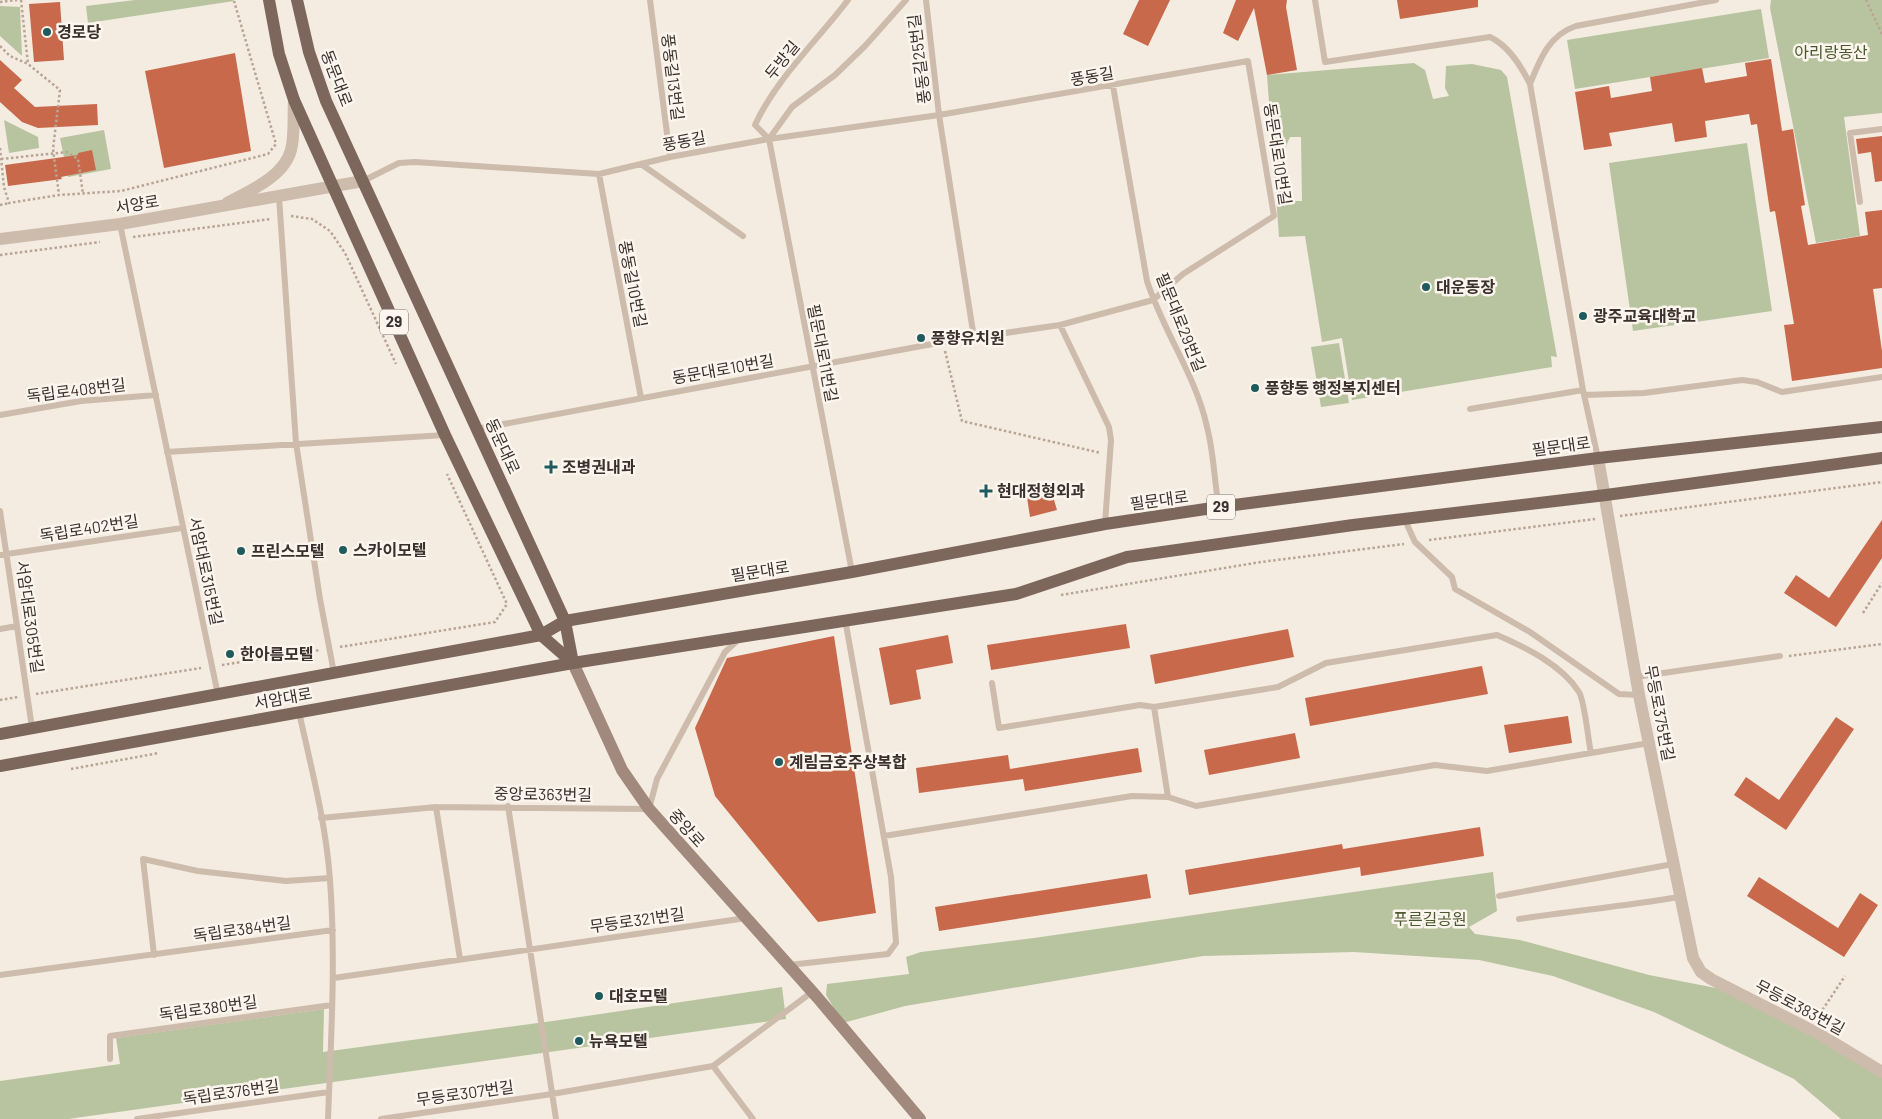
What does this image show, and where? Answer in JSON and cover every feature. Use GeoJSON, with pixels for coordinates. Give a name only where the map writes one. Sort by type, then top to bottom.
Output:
{"type":"FeatureCollection","features":[{"type":"Feature","properties":{"kind":"main road","name":"29"},"geometry":{"type":"LineString","coordinates":[[270,0],[279,54],[294,100],[445,435],[541,635],[573,663],[1031,591],[1127,558],[1404,518],[1606,495],[1882,458]]}},
{"type":"Feature","properties":{"kind":"main road","name":"동문대로"},"geometry":{"type":"LineString","coordinates":[[297,0],[302,26],[316,73],[565,621],[573,663]]}},
{"type":"Feature","properties":{"kind":"main road","name":"필문대로"},"geometry":{"type":"LineString","coordinates":[[565,621],[852,572],[1104,524],[1218,507],[1598,458],[1882,428]]}},
{"type":"Feature","properties":{"kind":"main road","name":"서암대로"},"geometry":{"type":"LineString","coordinates":[[0,734],[218,696],[541,635],[565,621]]}},
{"type":"Feature","properties":{"kind":"main road","name":"서암대로"},"geometry":{"type":"LineString","coordinates":[[0,766],[573,663]]}},
{"type":"Feature","properties":{"kind":"main road","name":"중앙로"},"geometry":{"type":"LineString","coordinates":[[573,663],[622,770],[649,809],[789,965],[920,1119]]}},
{"type":"Feature","properties":{"kind":"street"},"geometry":{"type":"LineString","coordinates":[[220,207],[272,176],[286,160],[292,143],[294,100]]}},
{"type":"Feature","properties":{"kind":"street","name":"서양로"},"geometry":{"type":"LineString","coordinates":[[0,239],[120,224],[334,188],[364,181]]}},
{"type":"Feature","properties":{"kind":"street","name":"무등로375번길"},"geometry":{"type":"LineString","coordinates":[[1598,458],[1606,495],[1639,695],[1679,897],[1692,958],[1701,972]]}},
{"type":"Feature","properties":{"kind":"street","name":"무등로383번길"},"geometry":{"type":"LineString","coordinates":[[1701,972],[1809,1029],[1882,1072]]}},
{"type":"Feature","properties":{"kind":"lane","name":"풍동길13번길"},"geometry":{"type":"LineString","coordinates":[[650,0],[670,157]]}},
{"type":"Feature","properties":{"kind":"lane","name":"두방길"},"geometry":{"type":"LineString","coordinates":[[769,139],[755,125],[759,115],[783,80],[848,0]]}},
{"type":"Feature","properties":{"kind":"lane"},"geometry":{"type":"LineString","coordinates":[[769,139],[792,108],[835,75],[865,46],[906,0]]}},
{"type":"Feature","properties":{"kind":"lane","name":"풍동길25번길"},"geometry":{"type":"LineString","coordinates":[[926,0],[940,115]]}},
{"type":"Feature","properties":{"kind":"lane"},"geometry":{"type":"LineString","coordinates":[[1315,0],[1325,62],[1490,38],[1498,41],[1512,56],[1530,84],[1584,392],[1598,458]]}},
{"type":"Feature","properties":{"kind":"lane"},"geometry":{"type":"LineString","coordinates":[[1530,84],[1538,63],[1552,39],[1564,30],[1716,0]]}},
{"type":"Feature","properties":{"kind":"lane","name":"풍동길"},"geometry":{"type":"LineString","coordinates":[[364,181],[399,163],[415,162],[599,174],[670,157],[769,139],[940,115],[1248,61]]}},
{"type":"Feature","properties":{"kind":"lane","name":"동문대로10번길"},"geometry":{"type":"LineString","coordinates":[[477,428],[943,342],[1060,326],[1153,300],[1183,274],[1274,216],[1248,61]]}},
{"type":"Feature","properties":{"kind":"lane","name":"필문대로29번길"},"geometry":{"type":"LineString","coordinates":[[1113,86],[1143,264],[1153,300],[1192,386],[1208,427],[1218,507]]}},
{"type":"Feature","properties":{"kind":"lane"},"geometry":{"type":"LineString","coordinates":[[940,115],[974,338]]}},
{"type":"Feature","properties":{"kind":"lane"},"geometry":{"type":"LineString","coordinates":[[1860,202],[1850,133],[1882,129]]}},
{"type":"Feature","properties":{"kind":"lane","name":"필문대로11번길"},"geometry":{"type":"LineString","coordinates":[[769,139],[852,572]]}},
{"type":"Feature","properties":{"kind":"lane","name":"풍동길"},"geometry":{"type":"LineString","coordinates":[[641,164],[743,236]]}},
{"type":"Feature","properties":{"kind":"lane","name":"풍동길10번길"},"geometry":{"type":"LineString","coordinates":[[599,174],[641,398]]}},
{"type":"Feature","properties":{"kind":"lane"},"geometry":{"type":"LineString","coordinates":[[279,197],[296,443],[314,566],[335,674]]}},
{"type":"Feature","properties":{"kind":"lane","name":"서암대로315번길"},"geometry":{"type":"LineString","coordinates":[[120,224],[218,696]]}},
{"type":"Feature","properties":{"kind":"lane"},"geometry":{"type":"LineString","coordinates":[[1060,326],[1109,427],[1110,456],[1104,524]]}},
{"type":"Feature","properties":{"kind":"lane"},"geometry":{"type":"LineString","coordinates":[[1470,409],[1584,392],[1644,393],[1742,380],[1757,382],[1782,392],[1882,377]]}},
{"type":"Feature","properties":{"kind":"lane","name":"독립로408번길"},"geometry":{"type":"LineString","coordinates":[[0,415],[81,401],[156,395]]}},
{"type":"Feature","properties":{"kind":"lane"},"geometry":{"type":"LineString","coordinates":[[167,452],[445,435]]}},
{"type":"Feature","properties":{"kind":"lane","name":"서암대로305번길"},"geometry":{"type":"LineString","coordinates":[[0,511],[3,555],[17,626],[32,728]]}},
{"type":"Feature","properties":{"kind":"lane"},"geometry":{"type":"LineString","coordinates":[[1404,518],[1415,542],[1452,577],[1455,589],[1530,632],[1619,694],[1639,695]]}},
{"type":"Feature","properties":{"kind":"lane","name":"독립로402번길"},"geometry":{"type":"LineString","coordinates":[[3,555],[182,528]]}},
{"type":"Feature","properties":{"kind":"lane"},"geometry":{"type":"LineString","coordinates":[[789,965],[888,954],[896,943],[891,878],[846,619]]}},
{"type":"Feature","properties":{"kind":"lane"},"geometry":{"type":"LineString","coordinates":[[0,629],[17,626]]}},
{"type":"Feature","properties":{"kind":"lane"},"geometry":{"type":"LineString","coordinates":[[992,683],[1000,728],[1140,705],[1154,707],[1278,687],[1326,663],[1497,634],[1520,644],[1559,671],[1580,693],[1591,753]]}},
{"type":"Feature","properties":{"kind":"lane"},"geometry":{"type":"LineString","coordinates":[[649,809],[661,770],[725,652],[743,636]]}},
{"type":"Feature","properties":{"kind":"lane"},"geometry":{"type":"LineString","coordinates":[[1636,677],[1780,656]]}},
{"type":"Feature","properties":{"kind":"lane"},"geometry":{"type":"LineString","coordinates":[[1154,707],[1168,797]]}},
{"type":"Feature","properties":{"kind":"lane"},"geometry":{"type":"LineString","coordinates":[[299,712],[321,818],[330,878],[334,978],[328,1119]]}},
{"type":"Feature","properties":{"kind":"lane"},"geometry":{"type":"LineString","coordinates":[[884,836],[1132,796],[1168,797],[1196,806],[1435,765],[1487,771],[1649,743]]}},
{"type":"Feature","properties":{"kind":"lane"},"geometry":{"type":"LineString","coordinates":[[508,806],[556,1119]]}},
{"type":"Feature","properties":{"kind":"lane","name":"중앙로363번길"},"geometry":{"type":"LineString","coordinates":[[321,818],[436,807],[508,806],[649,809]]}},
{"type":"Feature","properties":{"kind":"lane"},"geometry":{"type":"LineString","coordinates":[[436,807],[460,959]]}},
{"type":"Feature","properties":{"kind":"lane"},"geometry":{"type":"LineString","coordinates":[[154,954],[143,858],[198,871],[286,881],[330,878]]}},
{"type":"Feature","properties":{"kind":"lane"},"geometry":{"type":"LineString","coordinates":[[1499,896],[1673,864]]}},
{"type":"Feature","properties":{"kind":"lane"},"geometry":{"type":"LineString","coordinates":[[1518,919],[1571,911],[1617,907],[1679,897]]}},
{"type":"Feature","properties":{"kind":"lane","name":"무등로321번길"},"geometry":{"type":"LineString","coordinates":[[530,949],[747,918]]}},
{"type":"Feature","properties":{"kind":"lane","name":"독립로384번길"},"geometry":{"type":"LineString","coordinates":[[0,975],[333,930]]}},
{"type":"Feature","properties":{"kind":"lane"},"geometry":{"type":"LineString","coordinates":[[334,978],[530,949]]}},
{"type":"Feature","properties":{"kind":"lane"},"geometry":{"type":"LineString","coordinates":[[552,1094],[713,1066],[812,992]]}},
{"type":"Feature","properties":{"kind":"lane","name":"독립로380번길"},"geometry":{"type":"LineString","coordinates":[[110,1059],[110,1036],[332,1005]]}},
{"type":"Feature","properties":{"kind":"lane"},"geometry":{"type":"LineString","coordinates":[[713,1066],[753,1119]]}},
{"type":"Feature","properties":{"kind":"lane","name":"독립로376번길"},"geometry":{"type":"LineString","coordinates":[[137,1119],[329,1092]]}},
{"type":"Feature","properties":{"kind":"lane","name":"무등로307번길"},"geometry":{"type":"LineString","coordinates":[[381,1119],[552,1094]]}},
{"type":"Feature","properties":{"kind":"path"},"geometry":{"type":"LineString","coordinates":[[0,2],[17,0]]}},
{"type":"Feature","properties":{"kind":"path"},"geometry":{"type":"LineString","coordinates":[[21,0],[28,64]]}},
{"type":"Feature","properties":{"kind":"path"},"geometry":{"type":"LineString","coordinates":[[1866,0],[1882,34]]}},
{"type":"Feature","properties":{"kind":"path"},"geometry":{"type":"LineString","coordinates":[[0,205],[59,195],[121,191],[268,154],[276,144],[234,1]]}},
{"type":"Feature","properties":{"kind":"path"},"geometry":{"type":"LineString","coordinates":[[0,46],[10,56],[28,64],[60,90],[53,152],[59,195]]}},
{"type":"Feature","properties":{"kind":"path"},"geometry":{"type":"LineString","coordinates":[[0,148],[4,187],[9,203]]}},
{"type":"Feature","properties":{"kind":"path"},"geometry":{"type":"LineString","coordinates":[[1,159],[67,152],[78,159],[83,194]]}},
{"type":"Feature","properties":{"kind":"path"},"geometry":{"type":"LineString","coordinates":[[0,255],[296,216],[312,219],[330,231],[345,253],[398,367]]}},
{"type":"Feature","properties":{"kind":"path"},"geometry":{"type":"LineString","coordinates":[[943,342],[962,421],[1110,456]]}},
{"type":"Feature","properties":{"kind":"path"},"geometry":{"type":"LineString","coordinates":[[0,700],[495,622],[507,604],[446,471]]}},
{"type":"Feature","properties":{"kind":"path"},"geometry":{"type":"LineString","coordinates":[[1863,613],[1882,583]]}},
{"type":"Feature","properties":{"kind":"path"},"geometry":{"type":"LineString","coordinates":[[1780,656],[1882,644]]}},
{"type":"Feature","properties":{"kind":"path"},"geometry":{"type":"LineString","coordinates":[[1809,1029],[1845,976]]}},
{"type":"Feature","properties":{"kind":"green space"},"geometry":{"type":"Polygon","coordinates":[[[135,0],[234,1],[88,23],[86,6],[135,0]]]}},
{"type":"Feature","properties":{"kind":"green space","name":"아리랑동산"},"geometry":{"type":"Polygon","coordinates":[[[1771,0],[1882,0],[1882,113],[1844,117],[1860,236],[1816,243],[1770,8],[1771,0]]]}},
{"type":"Feature","properties":{"kind":"green space"},"geometry":{"type":"Polygon","coordinates":[[[0,6],[20,7],[22,56],[0,36],[0,6]]]}},
{"type":"Feature","properties":{"kind":"green space"},"geometry":{"type":"Polygon","coordinates":[[[1761,9],[1769,58],[1575,89],[1567,40],[1761,9]]]}},
{"type":"Feature","properties":{"kind":"green space","name":"대운동장"},"geometry":{"type":"Polygon","coordinates":[[[1414,63],[1425,70],[1433,99],[1449,96],[1445,88],[1446,66],[1472,64],[1501,70],[1507,77],[1557,357],[1551,356],[1552,367],[1352,400],[1342,338],[1322,342],[1305,236],[1279,237],[1267,75],[1414,63]],[[1290,137],[1284,151],[1288,201],[1302,201],[1301,137],[1290,137]]]}},
{"type":"Feature","properties":{"kind":"green space"},"geometry":{"type":"Polygon","coordinates":[[[4,120],[38,137],[39,148],[9,153],[4,120]]]}},
{"type":"Feature","properties":{"kind":"green space"},"geometry":{"type":"Polygon","coordinates":[[[104,130],[111,169],[68,177],[60,138],[104,130]]]}},
{"type":"Feature","properties":{"kind":"green space"},"geometry":{"type":"Polygon","coordinates":[[[1747,143],[1772,311],[1633,331],[1609,163],[1747,143]]]}},
{"type":"Feature","properties":{"kind":"green space"},"geometry":{"type":"Polygon","coordinates":[[[1339,343],[1349,403],[1321,407],[1311,347],[1339,343]]]}},
{"type":"Feature","properties":{"kind":"green space","name":"푸른길공원"},"geometry":{"type":"Polygon","coordinates":[[[1493,872],[1497,911],[1469,927],[1475,934],[1520,940],[1649,975],[1716,988],[1792,1024],[1882,1078],[1882,1119],[1841,1119],[1794,1079],[1654,1012],[1553,976],[1479,960],[1354,952],[1203,956],[905,1006],[843,1023],[826,995],[827,984],[909,974],[906,957],[921,952],[1034,938],[1493,872]]]}},
{"type":"Feature","properties":{"kind":"green space"},"geometry":{"type":"Polygon","coordinates":[[[782,987],[786,1019],[68,1119],[0,1119],[0,1081],[120,1064],[116,1038],[324,1009],[323,1052],[553,1021],[782,987]]]}},
{"type":"Feature","properties":{"kind":"building"},"geometry":{"type":"Polygon","coordinates":[[[1139,0],[1170,0],[1148,46],[1123,34],[1139,0]]]}},
{"type":"Feature","properties":{"kind":"building"},"geometry":{"type":"Polygon","coordinates":[[[1236,0],[1287,0],[1286,7],[1297,70],[1267,75],[1254,8],[1238,41],[1223,33],[1236,0]]]}},
{"type":"Feature","properties":{"kind":"building"},"geometry":{"type":"Polygon","coordinates":[[[1397,0],[1478,0],[1478,7],[1400,19],[1397,0]]]}},
{"type":"Feature","properties":{"kind":"building","name":"경로당"},"geometry":{"type":"Polygon","coordinates":[[[60,2],[64,60],[34,62],[29,4],[60,2]]]}},
{"type":"Feature","properties":{"kind":"building"},"geometry":{"type":"Polygon","coordinates":[[[235,53],[251,151],[164,168],[145,71],[235,53]]]}},
{"type":"Feature","properties":{"kind":"building"},"geometry":{"type":"Polygon","coordinates":[[[1771,59],[1782,131],[1793,129],[1805,205],[1801,206],[1808,245],[1868,235],[1865,212],[1882,210],[1882,288],[1873,289],[1882,351],[1882,368],[1792,381],[1784,325],[1794,324],[1775,211],[1770,212],[1757,124],[1751,125],[1749,114],[1705,121],[1707,137],[1675,142],[1672,123],[1609,133],[1612,146],[1584,150],[1575,92],[1609,86],[1611,98],[1652,91],[1650,77],[1702,68],[1705,83],[1747,76],[1745,63],[1771,59]]]}},
{"type":"Feature","properties":{"kind":"building"},"geometry":{"type":"Polygon","coordinates":[[[0,60],[22,80],[14,88],[35,107],[97,104],[98,125],[38,128],[22,122],[0,102],[0,60]]]}},
{"type":"Feature","properties":{"kind":"building"},"geometry":{"type":"Polygon","coordinates":[[[1882,136],[1882,181],[1875,182],[1871,152],[1858,154],[1856,139],[1882,136]]]}},
{"type":"Feature","properties":{"kind":"building"},"geometry":{"type":"Polygon","coordinates":[[[92,150],[96,170],[61,177],[62,179],[8,186],[5,165],[78,155],[78,153],[92,150]]]}},
{"type":"Feature","properties":{"kind":"building"},"geometry":{"type":"Polygon","coordinates":[[[1051,490],[1057,510],[1030,517],[1027,497],[1051,490]]]}},
{"type":"Feature","properties":{"kind":"building"},"geometry":{"type":"Polygon","coordinates":[[[1882,520],[1882,558],[1836,627],[1784,593],[1796,575],[1829,598],[1882,520]]]}},
{"type":"Feature","properties":{"kind":"building"},"geometry":{"type":"Polygon","coordinates":[[[1126,624],[1130,648],[991,670],[987,645],[1126,624]]]}},
{"type":"Feature","properties":{"kind":"building"},"geometry":{"type":"Polygon","coordinates":[[[1288,629],[1294,657],[1155,684],[1150,655],[1288,629]]]}},
{"type":"Feature","properties":{"kind":"building"},"geometry":{"type":"Polygon","coordinates":[[[948,635],[953,663],[916,670],[921,699],[890,705],[879,648],[948,635]]]}},
{"type":"Feature","properties":{"kind":"building","name":"계림금호주상복합"},"geometry":{"type":"Polygon","coordinates":[[[834,636],[876,913],[818,922],[715,796],[695,728],[727,658],[834,636]]]}},
{"type":"Feature","properties":{"kind":"building"},"geometry":{"type":"Polygon","coordinates":[[[1482,666],[1488,694],[1310,726],[1305,698],[1482,666]]]}},
{"type":"Feature","properties":{"kind":"building"},"geometry":{"type":"Polygon","coordinates":[[[1568,716],[1572,743],[1509,753],[1504,725],[1568,716]]]}},
{"type":"Feature","properties":{"kind":"building"},"geometry":{"type":"Polygon","coordinates":[[[1836,717],[1854,729],[1786,830],[1734,795],[1746,777],[1779,800],[1836,717]]]}},
{"type":"Feature","properties":{"kind":"building"},"geometry":{"type":"Polygon","coordinates":[[[1295,733],[1300,758],[1209,775],[1204,750],[1295,733]]]}},
{"type":"Feature","properties":{"kind":"building"},"geometry":{"type":"Polygon","coordinates":[[[1138,748],[1142,772],[1025,791],[1023,779],[919,793],[916,768],[1008,755],[1010,769],[1138,748]]]}},
{"type":"Feature","properties":{"kind":"building"},"geometry":{"type":"Polygon","coordinates":[[[1480,827],[1484,856],[1361,876],[1360,867],[1189,895],[1185,870],[1342,844],[1343,849],[1480,827]]]}},
{"type":"Feature","properties":{"kind":"building"},"geometry":{"type":"Polygon","coordinates":[[[1147,874],[1151,898],[939,931],[935,907],[1147,874]]]}},
{"type":"Feature","properties":{"kind":"building"},"geometry":{"type":"Polygon","coordinates":[[[1759,877],[1838,928],[1860,893],[1878,905],[1844,957],[1747,896],[1759,877]]]}},
{"type":"Feature","properties":{"kind":"place","name":"경로당"},"geometry":{"type":"Point","coordinates":[47,32]}},
{"type":"Feature","properties":{"kind":"place","name":"대운동장"},"geometry":{"type":"Point","coordinates":[1426,287]}},
{"type":"Feature","properties":{"kind":"place","name":"광주교육대학교"},"geometry":{"type":"Point","coordinates":[1583,316]}},
{"type":"Feature","properties":{"kind":"place","name":"풍향유치원"},"geometry":{"type":"Point","coordinates":[921,338]}},
{"type":"Feature","properties":{"kind":"place","name":"풍향동 행정복지센터"},"geometry":{"type":"Point","coordinates":[1255,388]}},
{"type":"Feature","properties":{"kind":"place","name":"조병권내과"},"geometry":{"type":"Point","coordinates":[551,467]}},
{"type":"Feature","properties":{"kind":"place","name":"현대정형외과"},"geometry":{"type":"Point","coordinates":[986,491]}},
{"type":"Feature","properties":{"kind":"place","name":"스카이모텔"},"geometry":{"type":"Point","coordinates":[343,550]}},
{"type":"Feature","properties":{"kind":"place","name":"프린스모텔"},"geometry":{"type":"Point","coordinates":[241,551]}},
{"type":"Feature","properties":{"kind":"place","name":"한아름모텔"},"geometry":{"type":"Point","coordinates":[230,654]}},
{"type":"Feature","properties":{"kind":"place","name":"계림금호주상복합"},"geometry":{"type":"Point","coordinates":[779,762]}},
{"type":"Feature","properties":{"kind":"place","name":"대호모텔"},"geometry":{"type":"Point","coordinates":[599,996]}},
{"type":"Feature","properties":{"kind":"place","name":"뉴욕모텔"},"geometry":{"type":"Point","coordinates":[579,1041]}}]}
